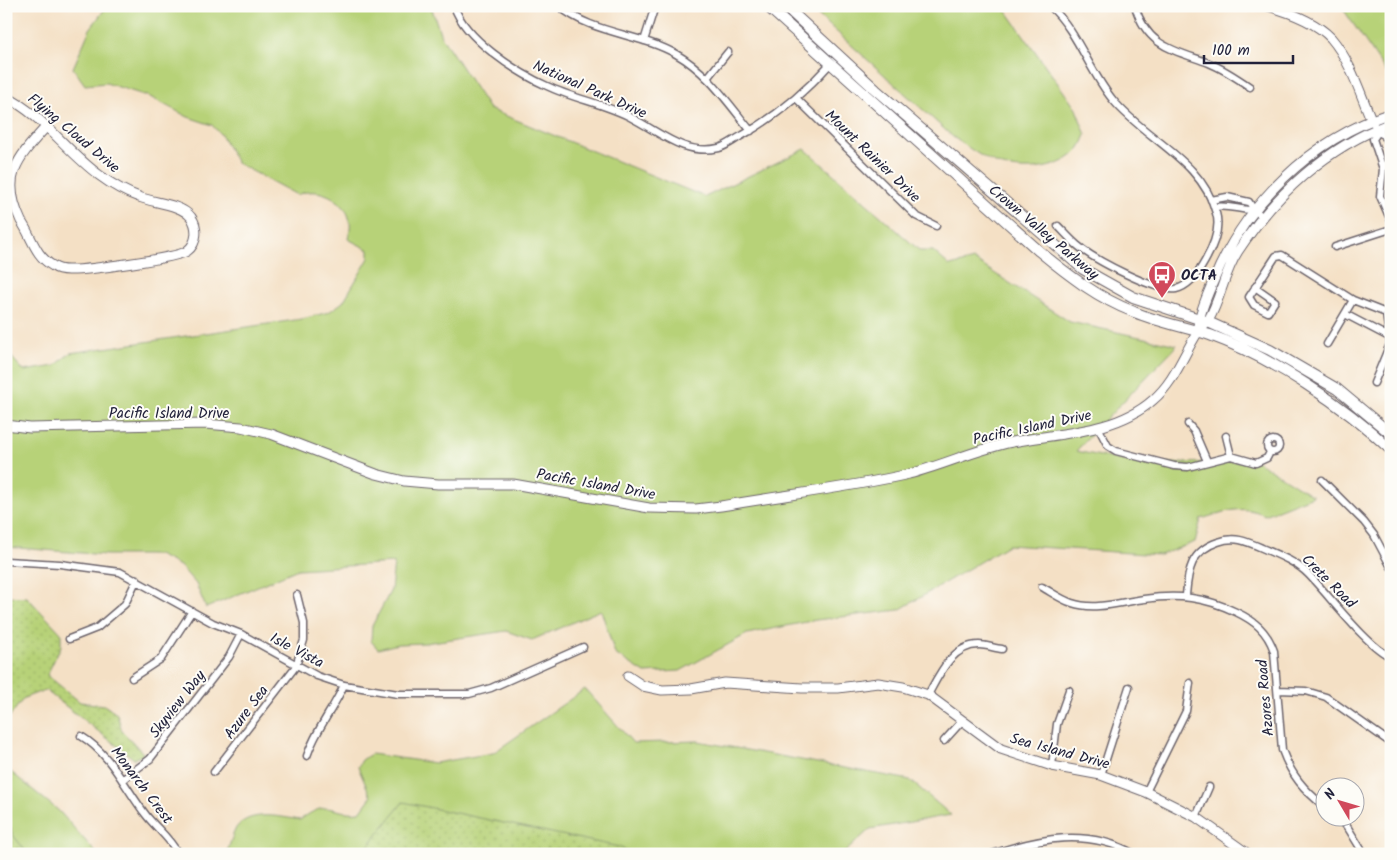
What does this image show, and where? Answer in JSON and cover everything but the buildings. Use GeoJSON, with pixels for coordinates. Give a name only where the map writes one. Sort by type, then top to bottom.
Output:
{"type":"FeatureCollection","features":[{"type":"Feature","properties":{"kind":"main road","name":"Crown Valley Parkway"},"geometry":{"type":"LineString","coordinates":[[767,6],[1039,251],[1086,288],[1134,313],[1197,332],[1236,347],[1309,387],[1350,415],[1391,450]]}},
{"type":"Feature","properties":{"kind":"main road","name":"Crown Valley Parkway"},"geometry":{"type":"LineString","coordinates":[[785,6],[876,90],[1083,269],[1133,297],[1203,320],[1265,347],[1320,378],[1363,409],[1391,434]]}},
{"type":"Feature","properties":{"kind":"main road"},"geometry":{"type":"LineString","coordinates":[[1268,6],[1289,12],[1330,38],[1349,68],[1371,119]]}},
{"type":"Feature","properties":{"kind":"main road"},"geometry":{"type":"LineString","coordinates":[[813,32],[814,40],[827,52],[830,64],[843,65],[868,89],[876,90]]}},
{"type":"Feature","properties":{"kind":"main road","name":"Flying Cloud Drive"},"geometry":{"type":"LineString","coordinates":[[6,97],[28,111],[46,127],[86,165],[107,181],[135,195],[185,212],[195,224],[196,232],[195,241],[189,250],[166,258],[74,270],[62,270],[52,266],[38,253],[8,196],[8,182],[18,157],[46,127]]}},
{"type":"Feature","properties":{"kind":"main road"},"geometry":{"type":"LineString","coordinates":[[1203,320],[1226,252],[1254,210],[1294,169],[1332,142],[1371,119],[1391,113]]}},
{"type":"Feature","properties":{"kind":"main road"},"geometry":{"type":"LineString","coordinates":[[1203,320],[1231,264],[1262,216],[1300,178],[1325,158],[1391,123]]}},
{"type":"Feature","properties":{"kind":"main road","name":"Pacific Island Drive"},"geometry":{"type":"LineString","coordinates":[[6,425],[30,428],[205,424],[241,427],[271,434],[390,478],[438,484],[513,484],[610,503],[668,510],[721,506],[892,478],[931,468],[987,448],[1098,426],[1122,419],[1143,408],[1165,390],[1176,375],[1203,320]]}},
{"type":"Feature","properties":{"kind":"main road","name":"Sea Island Drive"},"geometry":{"type":"LineString","coordinates":[[628,676],[643,686],[662,690],[691,689],[725,683],[802,688],[838,688],[878,683],[903,687],[928,695],[1001,749],[1052,766],[1101,775],[1146,792],[1196,817],[1248,854]]}},
{"type":"Feature","properties":{"kind":"street","name":"National Park Drive"},"geometry":{"type":"LineString","coordinates":[[454,6],[475,37],[508,64],[546,86],[632,118],[664,138],[694,149],[718,148],[750,131],[797,99],[830,64]]}},
{"type":"Feature","properties":{"kind":"street"},"geometry":{"type":"LineString","coordinates":[[559,6],[576,18],[674,53],[694,66],[708,77],[750,131]]}},
{"type":"Feature","properties":{"kind":"street"},"geometry":{"type":"LineString","coordinates":[[644,41],[655,6]]}},
{"type":"Feature","properties":{"kind":"street"},"geometry":{"type":"LineString","coordinates":[[1050,6],[1068,24],[1092,69],[1112,99],[1133,123],[1178,155],[1211,200],[1217,215],[1217,228],[1209,255],[1192,280],[1178,289],[1166,289],[1133,277],[1106,264],[1076,245],[1058,226]]}},
{"type":"Feature","properties":{"kind":"street"},"geometry":{"type":"LineString","coordinates":[[1135,6],[1138,17],[1160,44],[1179,54],[1226,70],[1250,87]]}},
{"type":"Feature","properties":{"kind":"street"},"geometry":{"type":"LineString","coordinates":[[708,77],[728,52]]}},
{"type":"Feature","properties":{"kind":"street","name":"Mount Rainier Drive"},"geometry":{"type":"LineString","coordinates":[[797,99],[916,216],[936,226]]}},
{"type":"Feature","properties":{"kind":"street"},"geometry":{"type":"LineString","coordinates":[[1371,119],[1377,130],[1384,135],[1390,148],[1379,153]]}},
{"type":"Feature","properties":{"kind":"street"},"geometry":{"type":"LineString","coordinates":[[1377,130],[1374,139],[1384,169],[1380,196],[1391,221]]}},
{"type":"Feature","properties":{"kind":"street"},"geometry":{"type":"LineString","coordinates":[[1384,169],[1391,160]]}},
{"type":"Feature","properties":{"kind":"street"},"geometry":{"type":"LineString","coordinates":[[1211,200],[1227,197],[1249,202],[1254,210],[1262,216]]}},
{"type":"Feature","properties":{"kind":"street"},"geometry":{"type":"LineString","coordinates":[[1227,197],[1228,206]]}},
{"type":"Feature","properties":{"kind":"street"},"geometry":{"type":"LineString","coordinates":[[1214,207],[1228,206],[1254,210]]}},
{"type":"Feature","properties":{"kind":"street"},"geometry":{"type":"LineString","coordinates":[[1335,246],[1391,229]]}},
{"type":"Feature","properties":{"kind":"street"},"geometry":{"type":"LineString","coordinates":[[1255,287],[1276,256],[1279,255],[1353,300],[1388,313],[1390,344],[1374,383]]}},
{"type":"Feature","properties":{"kind":"street"},"geometry":{"type":"LineString","coordinates":[[1327,344],[1353,300]]}},
{"type":"Feature","properties":{"kind":"street"},"geometry":{"type":"LineString","coordinates":[[1345,314],[1389,337]]}},
{"type":"Feature","properties":{"kind":"street"},"geometry":{"type":"LineString","coordinates":[[1188,424],[1207,461]]}},
{"type":"Feature","properties":{"kind":"street"},"geometry":{"type":"LineString","coordinates":[[1098,426],[1108,446],[1116,451],[1174,466],[1188,467],[1231,456],[1256,463],[1267,458],[1270,452]]}},
{"type":"Feature","properties":{"kind":"street"},"geometry":{"type":"LineString","coordinates":[[1226,436],[1231,456]]}},
{"type":"Feature","properties":{"kind":"street"},"geometry":{"type":"LineString","coordinates":[[1322,480],[1352,508],[1369,529],[1391,567]]}},
{"type":"Feature","properties":{"kind":"street","name":"Crete Road"},"geometry":{"type":"LineString","coordinates":[[1186,596],[1188,569],[1197,555],[1210,544],[1230,538],[1242,539],[1291,561],[1307,572],[1371,643],[1391,657]]}},
{"type":"Feature","properties":{"kind":"street","name":"Isle Vista"},"geometry":{"type":"LineString","coordinates":[[6,561],[120,572],[137,579],[213,623],[241,634],[317,676],[344,685],[398,694],[469,694],[492,688],[583,647]]}},
{"type":"Feature","properties":{"kind":"street"},"geometry":{"type":"LineString","coordinates":[[69,640],[97,628],[125,604],[137,579]]}},
{"type":"Feature","properties":{"kind":"street","name":"Azores Road"},"geometry":{"type":"LineString","coordinates":[[1042,587],[1073,604],[1098,606],[1186,596],[1230,609],[1259,625],[1270,638],[1274,651],[1282,750],[1287,766],[1302,786],[1314,797]]}},
{"type":"Feature","properties":{"kind":"street"},"geometry":{"type":"LineString","coordinates":[[296,666],[304,640],[304,623],[297,595]]}},
{"type":"Feature","properties":{"kind":"street"},"geometry":{"type":"LineString","coordinates":[[132,678],[161,659],[192,611]]}},
{"type":"Feature","properties":{"kind":"street","name":"Skyview Way"},"geometry":{"type":"LineString","coordinates":[[122,780],[150,759],[229,657],[241,634]]}},
{"type":"Feature","properties":{"kind":"street"},"geometry":{"type":"LineString","coordinates":[[928,695],[943,667],[965,649],[977,645],[1002,649]]}},
{"type":"Feature","properties":{"kind":"street","name":"Azure Sea"},"geometry":{"type":"LineString","coordinates":[[214,772],[296,666]]}},
{"type":"Feature","properties":{"kind":"street"},"geometry":{"type":"LineString","coordinates":[[1146,792],[1186,711],[1190,683]]}},
{"type":"Feature","properties":{"kind":"street"},"geometry":{"type":"LineString","coordinates":[[307,756],[321,724],[336,704],[344,685]]}},
{"type":"Feature","properties":{"kind":"street"},"geometry":{"type":"LineString","coordinates":[[1101,775],[1129,687]]}},
{"type":"Feature","properties":{"kind":"street"},"geometry":{"type":"LineString","coordinates":[[1052,766],[1057,724],[1069,690]]}},
{"type":"Feature","properties":{"kind":"street"},"geometry":{"type":"LineString","coordinates":[[1278,690],[1306,691],[1326,697],[1391,743]]}},
{"type":"Feature","properties":{"kind":"street"},"geometry":{"type":"LineString","coordinates":[[944,741],[963,720]]}},
{"type":"Feature","properties":{"kind":"street","name":"Monarch Crest"},"geometry":{"type":"LineString","coordinates":[[81,736],[95,744],[112,764],[148,817],[178,854]]}},
{"type":"Feature","properties":{"kind":"street"},"geometry":{"type":"LineString","coordinates":[[1196,817],[1209,787]]}},
{"type":"Feature","properties":{"kind":"street"},"geometry":{"type":"LineString","coordinates":[[1348,828],[1364,854]]}},
{"type":"Feature","properties":{"kind":"street"},"geometry":{"type":"LineString","coordinates":[[992,854],[1033,841],[1072,837],[1103,840],[1134,854]]}},
{"type":"Feature","properties":{"kind":"green space"},"geometry":{"type":"Polygon","coordinates":[[[107,6],[431,6],[441,36],[489,109],[705,197],[805,149],[920,251],[933,251],[950,266],[974,260],[1070,322],[1177,345],[1076,451],[1140,464],[1257,461],[1313,496],[1265,515],[1248,510],[1233,510],[1201,519],[1195,542],[1160,555],[1008,545],[899,610],[816,620],[747,634],[680,671],[645,673],[615,654],[601,610],[532,640],[506,631],[425,643],[398,644],[378,649],[371,641],[372,626],[391,590],[394,563],[298,569],[206,608],[196,584],[180,566],[158,555],[106,555],[6,547],[6,351],[24,371],[55,366],[70,353],[302,319],[329,312],[343,302],[369,258],[369,250],[348,239],[350,224],[348,214],[330,196],[313,192],[297,195],[237,163],[221,135],[212,125],[188,117],[150,97],[106,83],[85,85],[73,68],[90,29],[107,6]]]}},
{"type":"Feature","properties":{"kind":"green space"},"geometry":{"type":"Polygon","coordinates":[[[808,6],[1003,6],[1076,109],[1086,135],[1082,144],[1072,156],[1044,168],[1012,168],[990,160],[953,137],[808,6]]]}},
{"type":"Feature","properties":{"kind":"green space"},"geometry":{"type":"Polygon","coordinates":[[[1341,6],[1391,6],[1391,79],[1389,76],[1341,6]]]}},
{"type":"Feature","properties":{"kind":"green space"},"geometry":{"type":"Polygon","coordinates":[[[6,596],[27,597],[61,633],[61,646],[47,675],[80,702],[104,705],[117,714],[122,731],[144,754],[134,759],[45,690],[24,698],[6,721],[6,596]]]}},
{"type":"Feature","properties":{"kind":"green space"},"geometry":{"type":"Polygon","coordinates":[[[585,689],[633,743],[698,741],[910,780],[951,815],[870,829],[843,854],[226,854],[236,828],[249,818],[266,816],[300,820],[318,809],[325,808],[360,812],[371,797],[358,767],[362,760],[371,754],[435,763],[493,753],[585,689]]]}},
{"type":"Feature","properties":{"kind":"green space"},"geometry":{"type":"Polygon","coordinates":[[[6,768],[59,811],[97,854],[6,854],[6,768]]]}},
{"type":"Feature","properties":{"kind":"green space"},"geometry":{"type":"Polygon","coordinates":[[[403,802],[619,847],[633,854],[362,854],[403,802]]]}},
{"type":"Feature","properties":{"kind":"green space"},"geometry":{"type":"Polygon","coordinates":[[[6,816],[13,835],[28,854],[6,854],[6,816]]]}},
{"type":"Feature","properties":{"kind":"place","name":"OCTA"},"geometry":{"type":"Point","coordinates":[1162,299]}}]}
